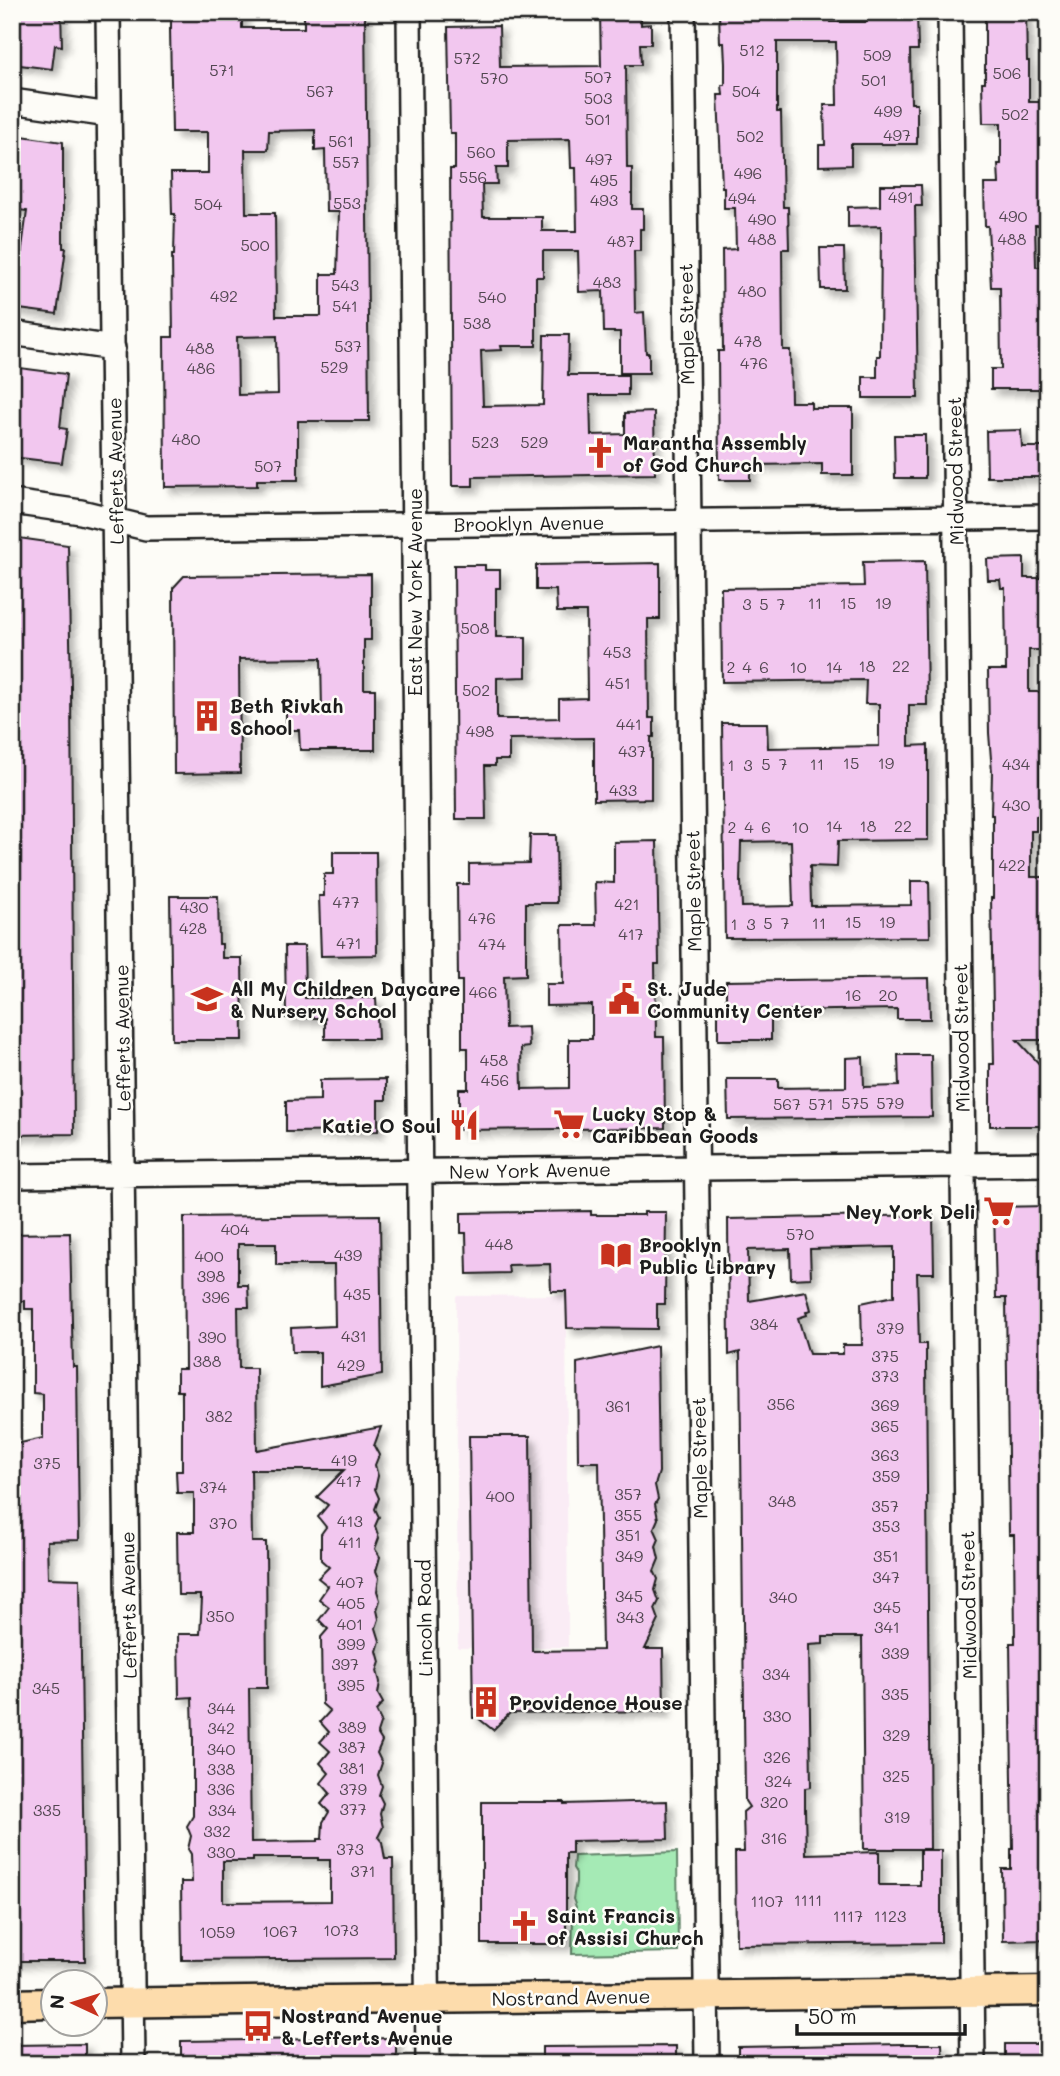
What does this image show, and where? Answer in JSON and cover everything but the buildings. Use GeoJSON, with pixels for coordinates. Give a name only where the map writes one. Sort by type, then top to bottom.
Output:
{"type":"FeatureCollection","features":[{"type":"Feature","properties":{"kind":"main road","name":"Nostrand Avenue"},"geometry":{"type":"LineString","coordinates":[[108,2003],[1048,1991]]}},
{"type":"Feature","properties":{"kind":"main road"},"geometry":{"type":"LineString","coordinates":[[12,2004],[38,2003]]}},
{"type":"Feature","properties":{"kind":"street","name":"Lefferts Avenue"},"geometry":{"type":"LineString","coordinates":[[108,12],[134,2064]]}},
{"type":"Feature","properties":{"kind":"street","name":"East New York Avenue"},"geometry":{"type":"LineString","coordinates":[[409,12],[419,1172]]}},
{"type":"Feature","properties":{"kind":"street","name":"Maple Street"},"geometry":{"type":"LineString","coordinates":[[683,12],[707,2064]]}},
{"type":"Feature","properties":{"kind":"street","name":"Midwood Street"},"geometry":{"type":"LineString","coordinates":[[950,12],[973,2064]]}},
{"type":"Feature","properties":{"kind":"street"},"geometry":{"type":"LineString","coordinates":[[12,101],[109,115]]}},
{"type":"Feature","properties":{"kind":"street"},"geometry":{"type":"LineString","coordinates":[[12,333],[113,348]]}},
{"type":"Feature","properties":{"kind":"street","name":"Brooklyn Avenue"},"geometry":{"type":"LineString","coordinates":[[12,502],[82,512],[146,528],[1048,517]]}},
{"type":"Feature","properties":{"kind":"street","name":"New York Avenue"},"geometry":{"type":"LineString","coordinates":[[12,1176],[1048,1164]]}},
{"type":"Feature","properties":{"kind":"street","name":"Lincoln Road"},"geometry":{"type":"LineString","coordinates":[[419,1172],[428,2064]]}},
{"type":"Feature","properties":{"kind":"shaded area"},"geometry":{"type":"Polygon","coordinates":[[[566,1295],[568,1647],[458,1648],[456,1296],[566,1295]]]}},
{"type":"Feature","properties":{"kind":"green space"},"geometry":{"type":"Polygon","coordinates":[[[677,1852],[678,1952],[572,1954],[573,1916],[576,1907],[573,1899],[576,1882],[574,1856],[677,1852]]]}},
{"type":"Feature","properties":{"kind":"place","name":"Marantha Assembly of God Church"},"geometry":{"type":"Point","coordinates":[600,453]}},
{"type":"Feature","properties":{"kind":"place","name":"Beth Rivkah School"},"geometry":{"type":"Point","coordinates":[207,716]}},
{"type":"Feature","properties":{"kind":"place","name":"All My Children Daycare & Nursery School"},"geometry":{"type":"Point","coordinates":[207,999]}},
{"type":"Feature","properties":{"kind":"place","name":"St. Jude Community Center"},"geometry":{"type":"Point","coordinates":[624,999]}},
{"type":"Feature","properties":{"kind":"place","name":"Lucky Stop & Caribbean Goods"},"geometry":{"type":"Point","coordinates":[569,1124]}},
{"type":"Feature","properties":{"kind":"place","name":"Katie O Soul"},"geometry":{"type":"Point","coordinates":[464,1125]}},
{"type":"Feature","properties":{"kind":"place","name":"Ney York Deli"},"geometry":{"type":"Point","coordinates":[999,1211]}},
{"type":"Feature","properties":{"kind":"place","name":"Brooklyn Public Library"},"geometry":{"type":"Point","coordinates":[616,1255]}},
{"type":"Feature","properties":{"kind":"place","name":"Providence House"},"geometry":{"type":"Point","coordinates":[486,1702]}},
{"type":"Feature","properties":{"kind":"place","name":"Saint Francis of Assisi Church"},"geometry":{"type":"Point","coordinates":[524,1926]}},
{"type":"Feature","properties":{"kind":"place","name":"Nostrand Avenue & Lefferts Avenue"},"geometry":{"type":"Point","coordinates":[258,2026]}}]}
